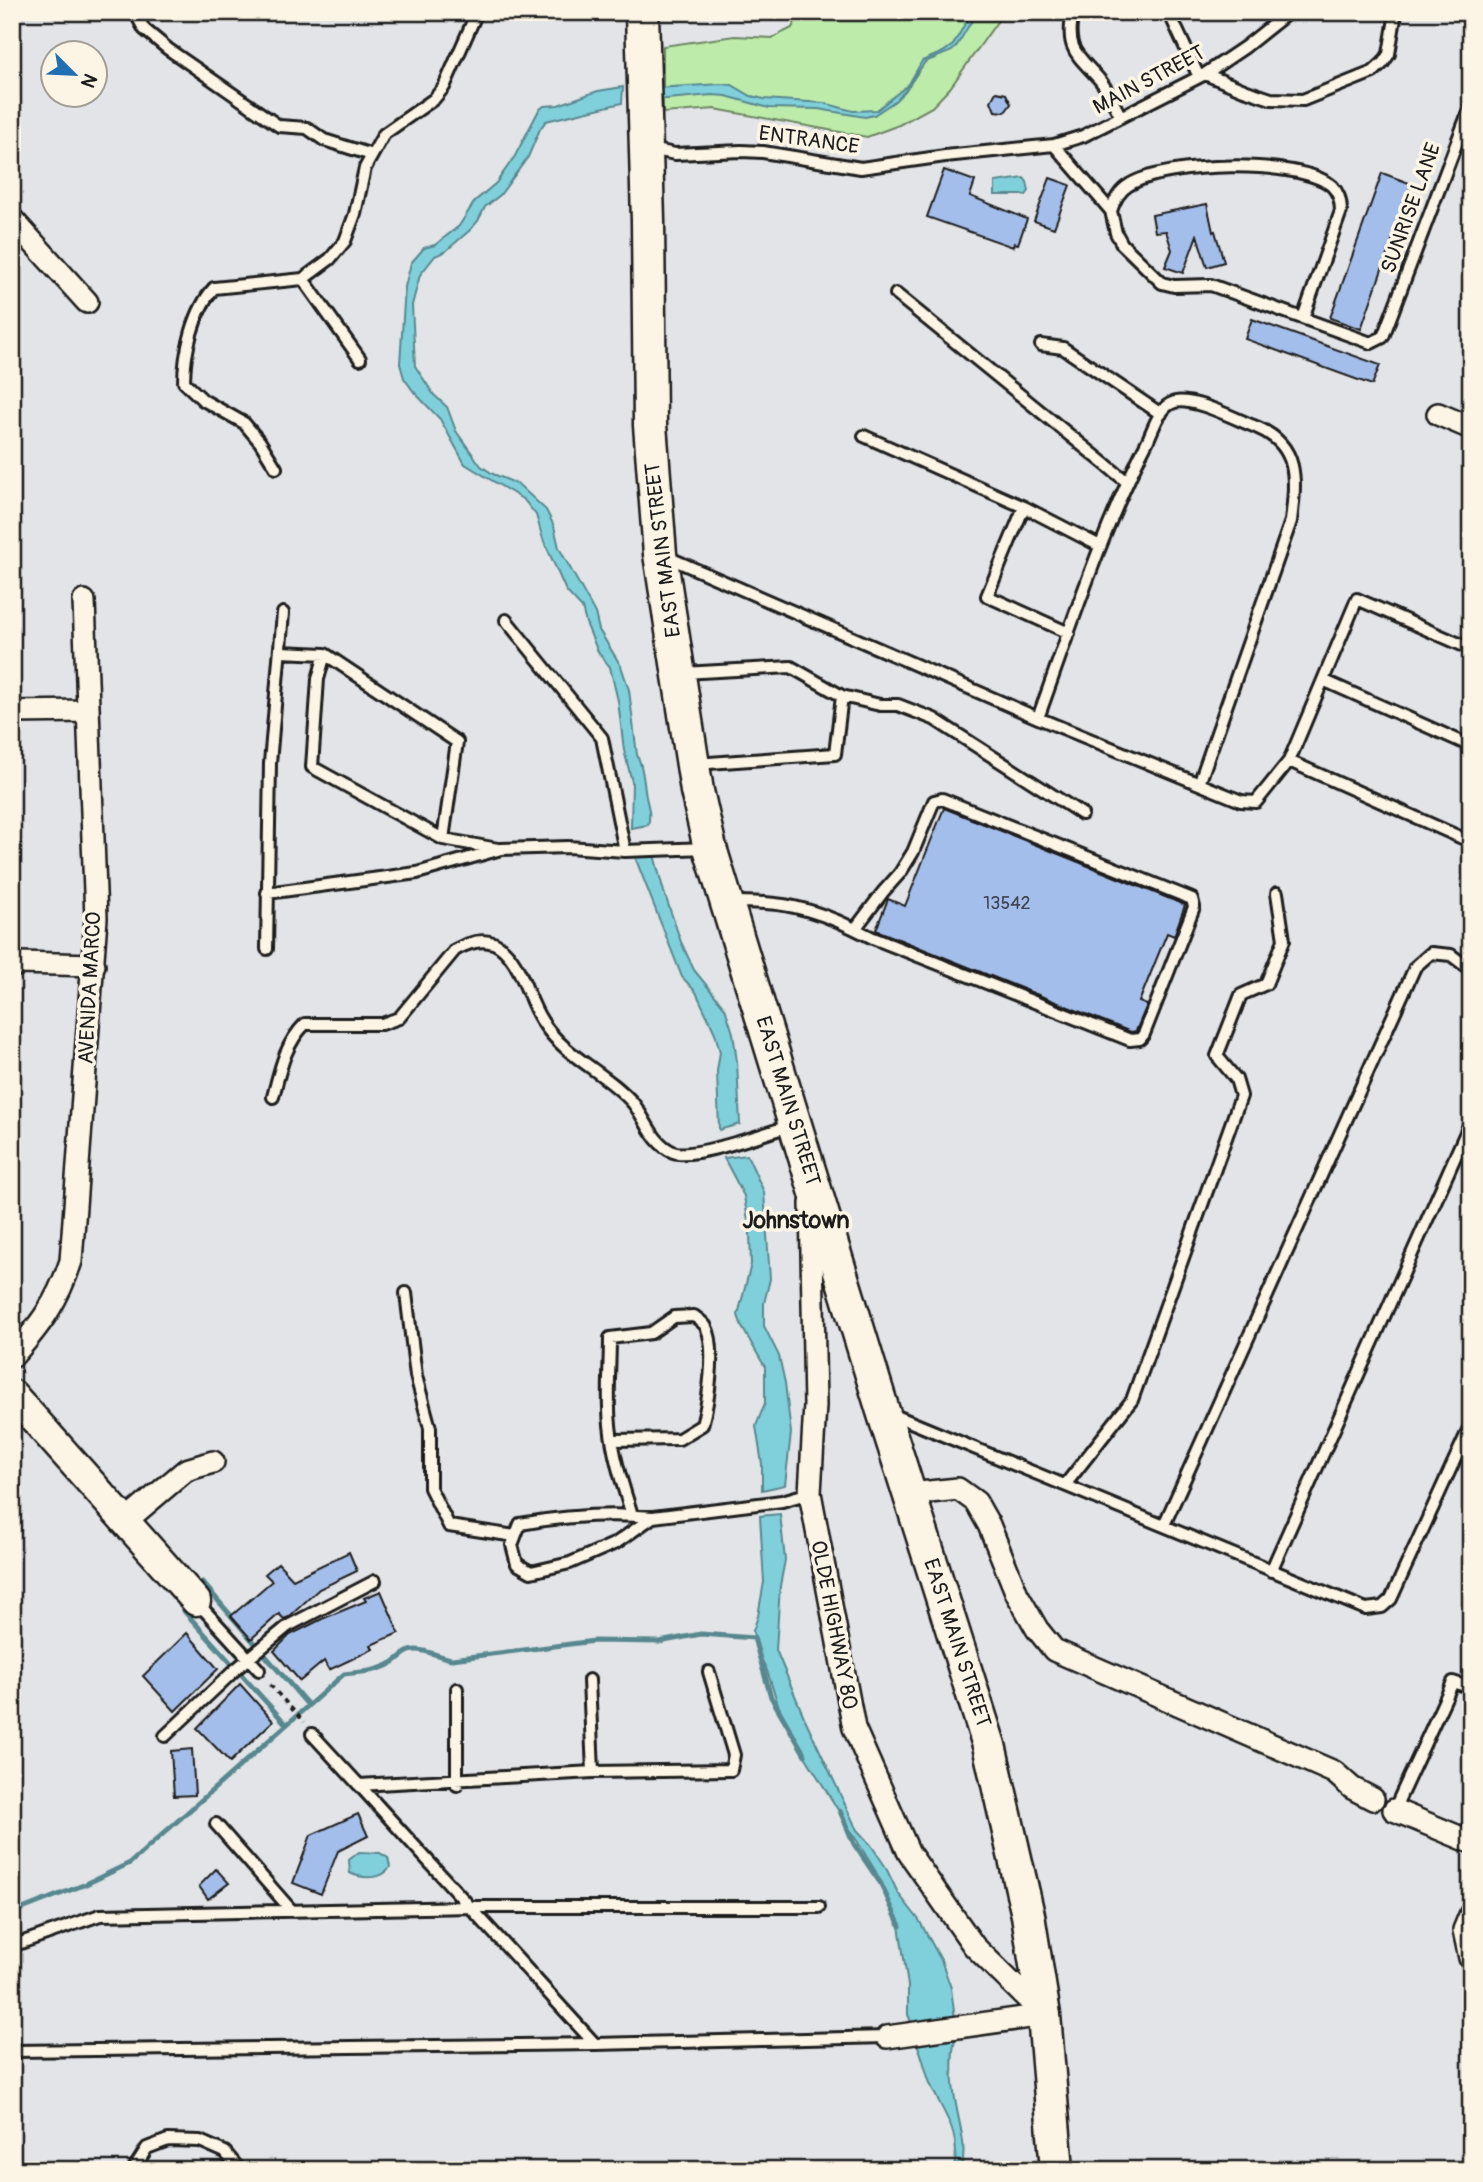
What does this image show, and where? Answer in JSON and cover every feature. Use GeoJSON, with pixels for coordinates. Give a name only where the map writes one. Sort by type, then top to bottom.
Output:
{"type":"FeatureCollection","features":[{"type":"Feature","properties":{"kind":"main road","name":"EAST MAIN STREET"},"geometry":{"type":"LineString","coordinates":[[642,12],[654,156],[650,425],[660,554],[692,764],[710,848],[726,902],[989,1745],[1028,1915],[1044,2015],[1057,2170]]}},
{"type":"Feature","properties":{"kind":"street"},"geometry":{"type":"LineString","coordinates":[[12,219],[87,302]]}},
{"type":"Feature","properties":{"kind":"street"},"geometry":{"type":"LineString","coordinates":[[1438,414],[1471,428]]}},
{"type":"Feature","properties":{"kind":"street","name":"AVENIDA MARCO"},"geometry":{"type":"LineString","coordinates":[[12,1357],[47,1314],[60,1292],[71,1261],[96,918],[84,601]]}},
{"type":"Feature","properties":{"kind":"street"},"geometry":{"type":"LineString","coordinates":[[12,712],[88,711]]}},
{"type":"Feature","properties":{"kind":"street"},"geometry":{"type":"LineString","coordinates":[[12,967],[19,963],[94,965]]}},
{"type":"Feature","properties":{"kind":"street","name":"OLDE HIGHWAY 80"},"geometry":{"type":"LineString","coordinates":[[811,1173],[815,1405],[810,1493],[854,1728],[909,1853],[974,1946],[1044,2015]]}},
{"type":"Feature","properties":{"kind":"street"},"geometry":{"type":"LineString","coordinates":[[12,1394],[127,1520],[196,1601]]}},
{"type":"Feature","properties":{"kind":"street"},"geometry":{"type":"LineString","coordinates":[[127,1520],[186,1470],[213,1462]]}},
{"type":"Feature","properties":{"kind":"street"},"geometry":{"type":"LineString","coordinates":[[910,1494],[958,1489],[976,1502],[989,1525],[1017,1594],[1037,1629],[1054,1650],[1334,1772],[1352,1788],[1373,1799]]}},
{"type":"Feature","properties":{"kind":"street"},"geometry":{"type":"LineString","coordinates":[[1394,1810],[1471,1842]]}},
{"type":"Feature","properties":{"kind":"street"},"geometry":{"type":"LineString","coordinates":[[1470,1958],[1464,1930],[1471,1913]]}},
{"type":"Feature","properties":{"kind":"street"},"geometry":{"type":"LineString","coordinates":[[887,2037],[1044,2015]]}},
{"type":"Feature","properties":{"kind":"lane"},"geometry":{"type":"LineString","coordinates":[[135,12],[144,29],[168,49],[279,126],[307,128],[324,140],[372,155]]}},
{"type":"Feature","properties":{"kind":"lane"},"geometry":{"type":"LineString","coordinates":[[276,468],[244,423],[203,400],[184,383],[184,360],[205,298],[214,288],[303,279],[330,260],[345,241],[355,214],[365,168],[384,134],[434,99],[444,87],[477,12]]}},
{"type":"Feature","properties":{"kind":"lane"},"geometry":{"type":"LineString","coordinates":[[1073,12],[1071,35],[1076,56],[1099,78],[1121,117]]}},
{"type":"Feature","properties":{"kind":"lane","name":"MAIN STREET"},"geometry":{"type":"LineString","coordinates":[[1054,145],[1083,136],[1202,76],[1245,47],[1289,12]]}},
{"type":"Feature","properties":{"kind":"lane"},"geometry":{"type":"LineString","coordinates":[[1174,15],[1202,76],[1271,99],[1303,100],[1373,72],[1383,63],[1389,54],[1396,12]]}},
{"type":"Feature","properties":{"kind":"lane","name":"SUNRISE LANE"},"geometry":{"type":"LineString","coordinates":[[1303,318],[1371,343],[1383,337],[1471,105]]}},
{"type":"Feature","properties":{"kind":"lane"},"geometry":{"type":"LineString","coordinates":[[1054,145],[1111,211],[1115,233],[1122,244],[1162,283],[1174,286],[1212,285],[1303,318],[1341,211],[1338,193],[1331,186],[1307,176],[1256,167],[1230,166],[1175,170],[1143,177],[1129,185],[1116,198],[1111,211]]}},
{"type":"Feature","properties":{"kind":"lane","name":"ENTRANCE"},"geometry":{"type":"LineString","coordinates":[[654,156],[763,152],[861,168],[1054,145]]}},
{"type":"Feature","properties":{"kind":"lane"},"geometry":{"type":"LineString","coordinates":[[303,279],[360,359]]}},
{"type":"Feature","properties":{"kind":"lane"},"geometry":{"type":"LineString","coordinates":[[895,294],[1126,481]]}},
{"type":"Feature","properties":{"kind":"lane"},"geometry":{"type":"LineString","coordinates":[[1041,345],[1063,348],[1161,414]]}},
{"type":"Feature","properties":{"kind":"lane"},"geometry":{"type":"LineString","coordinates":[[1038,718],[1126,481],[1161,414],[1169,404],[1189,402],[1272,433],[1286,448],[1296,484],[1291,521],[1199,784]]}},
{"type":"Feature","properties":{"kind":"lane"},"geometry":{"type":"LineString","coordinates":[[863,436],[1024,507],[1100,546]]}},
{"type":"Feature","properties":{"kind":"lane"},"geometry":{"type":"LineString","coordinates":[[1024,507],[987,596],[1069,633]]}},
{"type":"Feature","properties":{"kind":"lane"},"geometry":{"type":"LineString","coordinates":[[660,554],[1038,718],[1241,801],[1256,802],[1289,761],[1325,681],[1357,599],[1471,649]]}},
{"type":"Feature","properties":{"kind":"lane"},"geometry":{"type":"LineString","coordinates":[[267,949],[270,763],[283,613]]}},
{"type":"Feature","properties":{"kind":"lane"},"geometry":{"type":"LineString","coordinates":[[506,620],[602,738],[625,851]]}},
{"type":"Feature","properties":{"kind":"lane"},"geometry":{"type":"LineString","coordinates":[[280,652],[326,654],[457,742],[443,839]]}},
{"type":"Feature","properties":{"kind":"lane"},"geometry":{"type":"LineString","coordinates":[[326,654],[318,679],[312,767],[443,839],[501,849],[568,847],[625,851],[710,848]]}},
{"type":"Feature","properties":{"kind":"lane"},"geometry":{"type":"LineString","coordinates":[[678,673],[791,667],[842,696],[880,705],[898,705],[934,719],[1082,814]]}},
{"type":"Feature","properties":{"kind":"lane"},"geometry":{"type":"LineString","coordinates":[[1325,681],[1471,746]]}},
{"type":"Feature","properties":{"kind":"lane"},"geometry":{"type":"LineString","coordinates":[[692,764],[835,754],[842,696]]}},
{"type":"Feature","properties":{"kind":"lane"},"geometry":{"type":"LineString","coordinates":[[1289,761],[1471,842]]}},
{"type":"Feature","properties":{"kind":"lane"},"geometry":{"type":"LineString","coordinates":[[726,902],[767,901],[799,906],[834,918],[855,929],[898,948],[1130,1040],[1144,1034],[1194,907],[1192,900],[942,799],[934,801],[913,852],[900,873],[855,929]]}},
{"type":"Feature","properties":{"kind":"lane"},"geometry":{"type":"LineString","coordinates":[[267,893],[417,873],[501,849]]}},
{"type":"Feature","properties":{"kind":"lane"},"geometry":{"type":"LineString","coordinates":[[1065,1485],[1132,1400],[1241,1096],[1236,1079],[1217,1056],[1241,995],[1266,984],[1284,940],[1277,893]]}},
{"type":"Feature","properties":{"kind":"lane"},"geometry":{"type":"LineString","coordinates":[[273,1097],[282,1060],[296,1033],[305,1024],[382,1024],[399,1018],[455,950],[467,943],[487,941],[504,949],[549,1031],[632,1102],[657,1141],[674,1152],[681,1154],[711,1149],[795,1125]]}},
{"type":"Feature","properties":{"kind":"lane"},"geometry":{"type":"LineString","coordinates":[[1164,1525],[1415,967],[1430,953],[1451,955],[1471,970]]}},
{"type":"Feature","properties":{"kind":"lane"},"geometry":{"type":"LineString","coordinates":[[1271,1571],[1471,1121]]}},
{"type":"Feature","properties":{"kind":"lane"},"geometry":{"type":"LineString","coordinates":[[406,1293],[416,1376],[430,1428],[430,1488],[449,1526],[515,1536]]}},
{"type":"Feature","properties":{"kind":"lane"},"geometry":{"type":"LineString","coordinates":[[613,1440],[679,1439],[702,1425],[706,1412],[711,1347],[706,1326],[694,1316],[674,1317],[651,1333],[610,1338],[610,1425],[613,1440],[621,1478],[632,1516]]}},
{"type":"Feature","properties":{"kind":"lane"},"geometry":{"type":"LineString","coordinates":[[883,1411],[1366,1609],[1381,1608],[1391,1599],[1471,1423]]}},
{"type":"Feature","properties":{"kind":"lane"},"geometry":{"type":"LineString","coordinates":[[653,1517],[615,1544],[570,1563],[531,1572],[517,1564],[512,1545],[520,1524],[612,1514],[653,1517],[782,1501],[810,1493]]}},
{"type":"Feature","properties":{"kind":"lane"},"geometry":{"type":"LineString","coordinates":[[165,1735],[288,1626],[375,1581]]}},
{"type":"Feature","properties":{"kind":"lane"},"geometry":{"type":"LineString","coordinates":[[196,1601],[259,1670]]}},
{"type":"Feature","properties":{"kind":"lane"},"geometry":{"type":"LineString","coordinates":[[359,1784],[457,1782],[593,1772],[731,1770],[734,1755],[709,1672]]}},
{"type":"Feature","properties":{"kind":"lane"},"geometry":{"type":"LineString","coordinates":[[589,1680],[593,1772]]}},
{"type":"Feature","properties":{"kind":"lane"},"geometry":{"type":"LineString","coordinates":[[1394,1810],[1453,1682],[1471,1688]]}},
{"type":"Feature","properties":{"kind":"lane"},"geometry":{"type":"LineString","coordinates":[[457,1689],[457,1782]]}},
{"type":"Feature","properties":{"kind":"lane"},"geometry":{"type":"LineString","coordinates":[[310,1730],[595,2044]]}},
{"type":"Feature","properties":{"kind":"lane"},"geometry":{"type":"LineString","coordinates":[[216,1824],[292,1911]]}},
{"type":"Feature","properties":{"kind":"lane"},"geometry":{"type":"LineString","coordinates":[[12,1946],[100,1915],[471,1908],[820,1907]]}},
{"type":"Feature","properties":{"kind":"lane"},"geometry":{"type":"LineString","coordinates":[[12,2051],[595,2044],[887,2037]]}},
{"type":"Feature","properties":{"kind":"lane"},"geometry":{"type":"LineString","coordinates":[[133,2170],[147,2148],[168,2140],[200,2141],[225,2151],[240,2170]]}},
{"type":"Feature","properties":{"kind":"path"},"geometry":{"type":"LineString","coordinates":[[270,1685],[310,1730]]}},
{"type":"Feature","properties":{"kind":"green space"},"geometry":{"type":"Polygon","coordinates":[[[800,12],[1004,12],[950,88],[932,107],[899,125],[867,137],[715,109],[663,113],[663,46],[735,36],[772,38],[792,28],[800,12]]]}},
{"type":"Feature","properties":{"kind":"water"},"geometry":{"type":"Polygon","coordinates":[[[972,12],[977,12],[956,47],[925,62],[905,91],[874,115],[865,117],[818,109],[769,108],[726,96],[712,95],[656,100],[656,88],[721,84],[732,85],[751,96],[764,99],[824,103],[853,111],[877,110],[909,84],[922,61],[953,45],[972,12]]]}},
{"type":"Feature","properties":{"kind":"water"},"geometry":{"type":"Polygon","coordinates":[[[623,87],[622,103],[546,121],[528,157],[500,195],[485,207],[470,230],[446,251],[435,256],[420,275],[412,305],[415,366],[434,395],[447,407],[456,431],[481,466],[518,484],[546,510],[554,526],[559,548],[595,613],[599,630],[621,666],[629,690],[637,755],[642,768],[649,815],[648,825],[631,828],[632,782],[610,667],[598,652],[582,608],[566,591],[543,539],[536,515],[524,500],[465,464],[440,419],[404,378],[400,364],[405,287],[411,263],[424,248],[435,245],[459,226],[475,201],[496,183],[515,156],[539,110],[544,106],[558,105],[598,91],[623,87]]]}},
{"type":"Feature","properties":{"kind":"water"},"geometry":{"type":"Polygon","coordinates":[[[1024,178],[1029,191],[1026,195],[995,195],[995,182],[1024,178]]]}},
{"type":"Feature","properties":{"kind":"water"},"geometry":{"type":"Polygon","coordinates":[[[654,855],[681,942],[694,970],[725,1008],[733,1033],[740,1124],[719,1130],[717,1071],[720,1052],[715,1033],[696,992],[682,977],[635,857],[654,855]]]}},
{"type":"Feature","properties":{"kind":"water"},"geometry":{"type":"Polygon","coordinates":[[[747,1155],[764,1192],[770,1279],[764,1303],[764,1326],[779,1356],[791,1433],[785,1485],[762,1490],[762,1464],[756,1426],[765,1403],[765,1367],[738,1315],[751,1264],[750,1233],[744,1196],[724,1158],[747,1155]]]}},
{"type":"Feature","properties":{"kind":"water"},"geometry":{"type":"Polygon","coordinates":[[[780,1514],[785,1560],[780,1586],[776,1650],[857,1830],[885,1866],[898,1893],[919,1920],[941,1960],[951,1988],[955,2019],[913,2026],[908,2015],[908,1986],[899,1925],[876,1872],[802,1751],[779,1707],[766,1668],[756,1650],[753,1631],[764,1582],[760,1516],[780,1514]]]}},
{"type":"Feature","properties":{"kind":"water"},"geometry":{"type":"Polygon","coordinates":[[[359,1852],[380,1853],[388,1858],[390,1867],[382,1874],[372,1877],[350,1873],[349,1860],[359,1852]]]}},
{"type":"Feature","properties":{"kind":"water"},"geometry":{"type":"Polygon","coordinates":[[[955,2038],[952,2074],[962,2132],[961,2170],[953,2170],[956,2158],[954,2137],[916,2042],[955,2038]]]}},
{"type":"Feature","properties":{"kind":"building"},"geometry":{"type":"Polygon","coordinates":[[[996,92],[1006,94],[1011,104],[1005,112],[995,111],[991,101],[996,92]]]}},
{"type":"Feature","properties":{"kind":"building"},"geometry":{"type":"Polygon","coordinates":[[[944,170],[975,181],[970,196],[1027,219],[1018,244],[1014,243],[1013,247],[927,217],[944,170]]]}},
{"type":"Feature","properties":{"kind":"building"},"geometry":{"type":"Polygon","coordinates":[[[1382,173],[1412,184],[1361,329],[1330,318],[1382,173]]]}},
{"type":"Feature","properties":{"kind":"building"},"geometry":{"type":"Polygon","coordinates":[[[1050,178],[1070,185],[1054,228],[1034,221],[1050,178]]]}},
{"type":"Feature","properties":{"kind":"building"},"geometry":{"type":"Polygon","coordinates":[[[1207,204],[1213,232],[1215,231],[1224,262],[1207,267],[1197,235],[1183,273],[1165,267],[1172,250],[1166,231],[1155,232],[1152,215],[1207,204]]]}},
{"type":"Feature","properties":{"kind":"building"},"geometry":{"type":"Polygon","coordinates":[[[1252,319],[1380,365],[1372,385],[1245,339],[1252,319]]]}},
{"type":"Feature","properties":{"kind":"building"},"geometry":{"type":"Polygon","coordinates":[[[944,808],[1185,905],[1174,936],[1167,933],[1139,1002],[1147,1005],[1136,1031],[1131,1032],[876,930],[888,899],[905,906],[944,808]]]}},
{"type":"Feature","properties":{"kind":"building"},"geometry":{"type":"Polygon","coordinates":[[[349,1552],[357,1571],[319,1589],[289,1617],[284,1619],[279,1614],[251,1639],[231,1616],[272,1581],[265,1574],[278,1563],[293,1579],[349,1552]]]}},
{"type":"Feature","properties":{"kind":"building"},"geometry":{"type":"Polygon","coordinates":[[[381,1591],[399,1633],[371,1645],[373,1649],[329,1670],[324,1661],[300,1681],[274,1651],[290,1635],[366,1601],[364,1598],[381,1591]]]}},
{"type":"Feature","properties":{"kind":"building"},"geometry":{"type":"Polygon","coordinates":[[[187,1633],[218,1669],[175,1711],[143,1676],[187,1633]]]}},
{"type":"Feature","properties":{"kind":"building"},"geometry":{"type":"Polygon","coordinates":[[[240,1684],[273,1721],[230,1762],[197,1728],[240,1684]]]}},
{"type":"Feature","properties":{"kind":"building"},"geometry":{"type":"Polygon","coordinates":[[[192,1749],[195,1795],[174,1796],[171,1751],[192,1749]]]}},
{"type":"Feature","properties":{"kind":"building"},"geometry":{"type":"Polygon","coordinates":[[[358,1814],[368,1836],[338,1851],[321,1894],[293,1883],[311,1835],[358,1814]]]}},
{"type":"Feature","properties":{"kind":"building"},"geometry":{"type":"Polygon","coordinates":[[[216,1869],[229,1883],[208,1899],[199,1886],[216,1869]]]}},
{"type":"Feature","properties":{"kind":"waterway"},"geometry":{"type":"LineString","coordinates":[[202,1582],[308,1705]]}},
{"type":"Feature","properties":{"kind":"waterway"},"geometry":{"type":"LineString","coordinates":[[184,1611],[286,1724]]}},
{"type":"Feature","properties":{"kind":"waterway"},"geometry":{"type":"LineString","coordinates":[[12,1913],[86,1884],[130,1863],[344,1674],[380,1668],[415,1650],[452,1659],[594,1641],[659,1642],[701,1634],[754,1638],[771,1697],[805,1755]]}},
{"type":"Feature","properties":{"kind":"waterway"},"geometry":{"type":"LineString","coordinates":[[840,1811],[854,1844],[881,1884],[900,1926]]}},
{"type":"Feature","properties":{"kind":"district","name":"Johnstown"},"geometry":{"type":"Point","coordinates":[796,1220]}}]}
